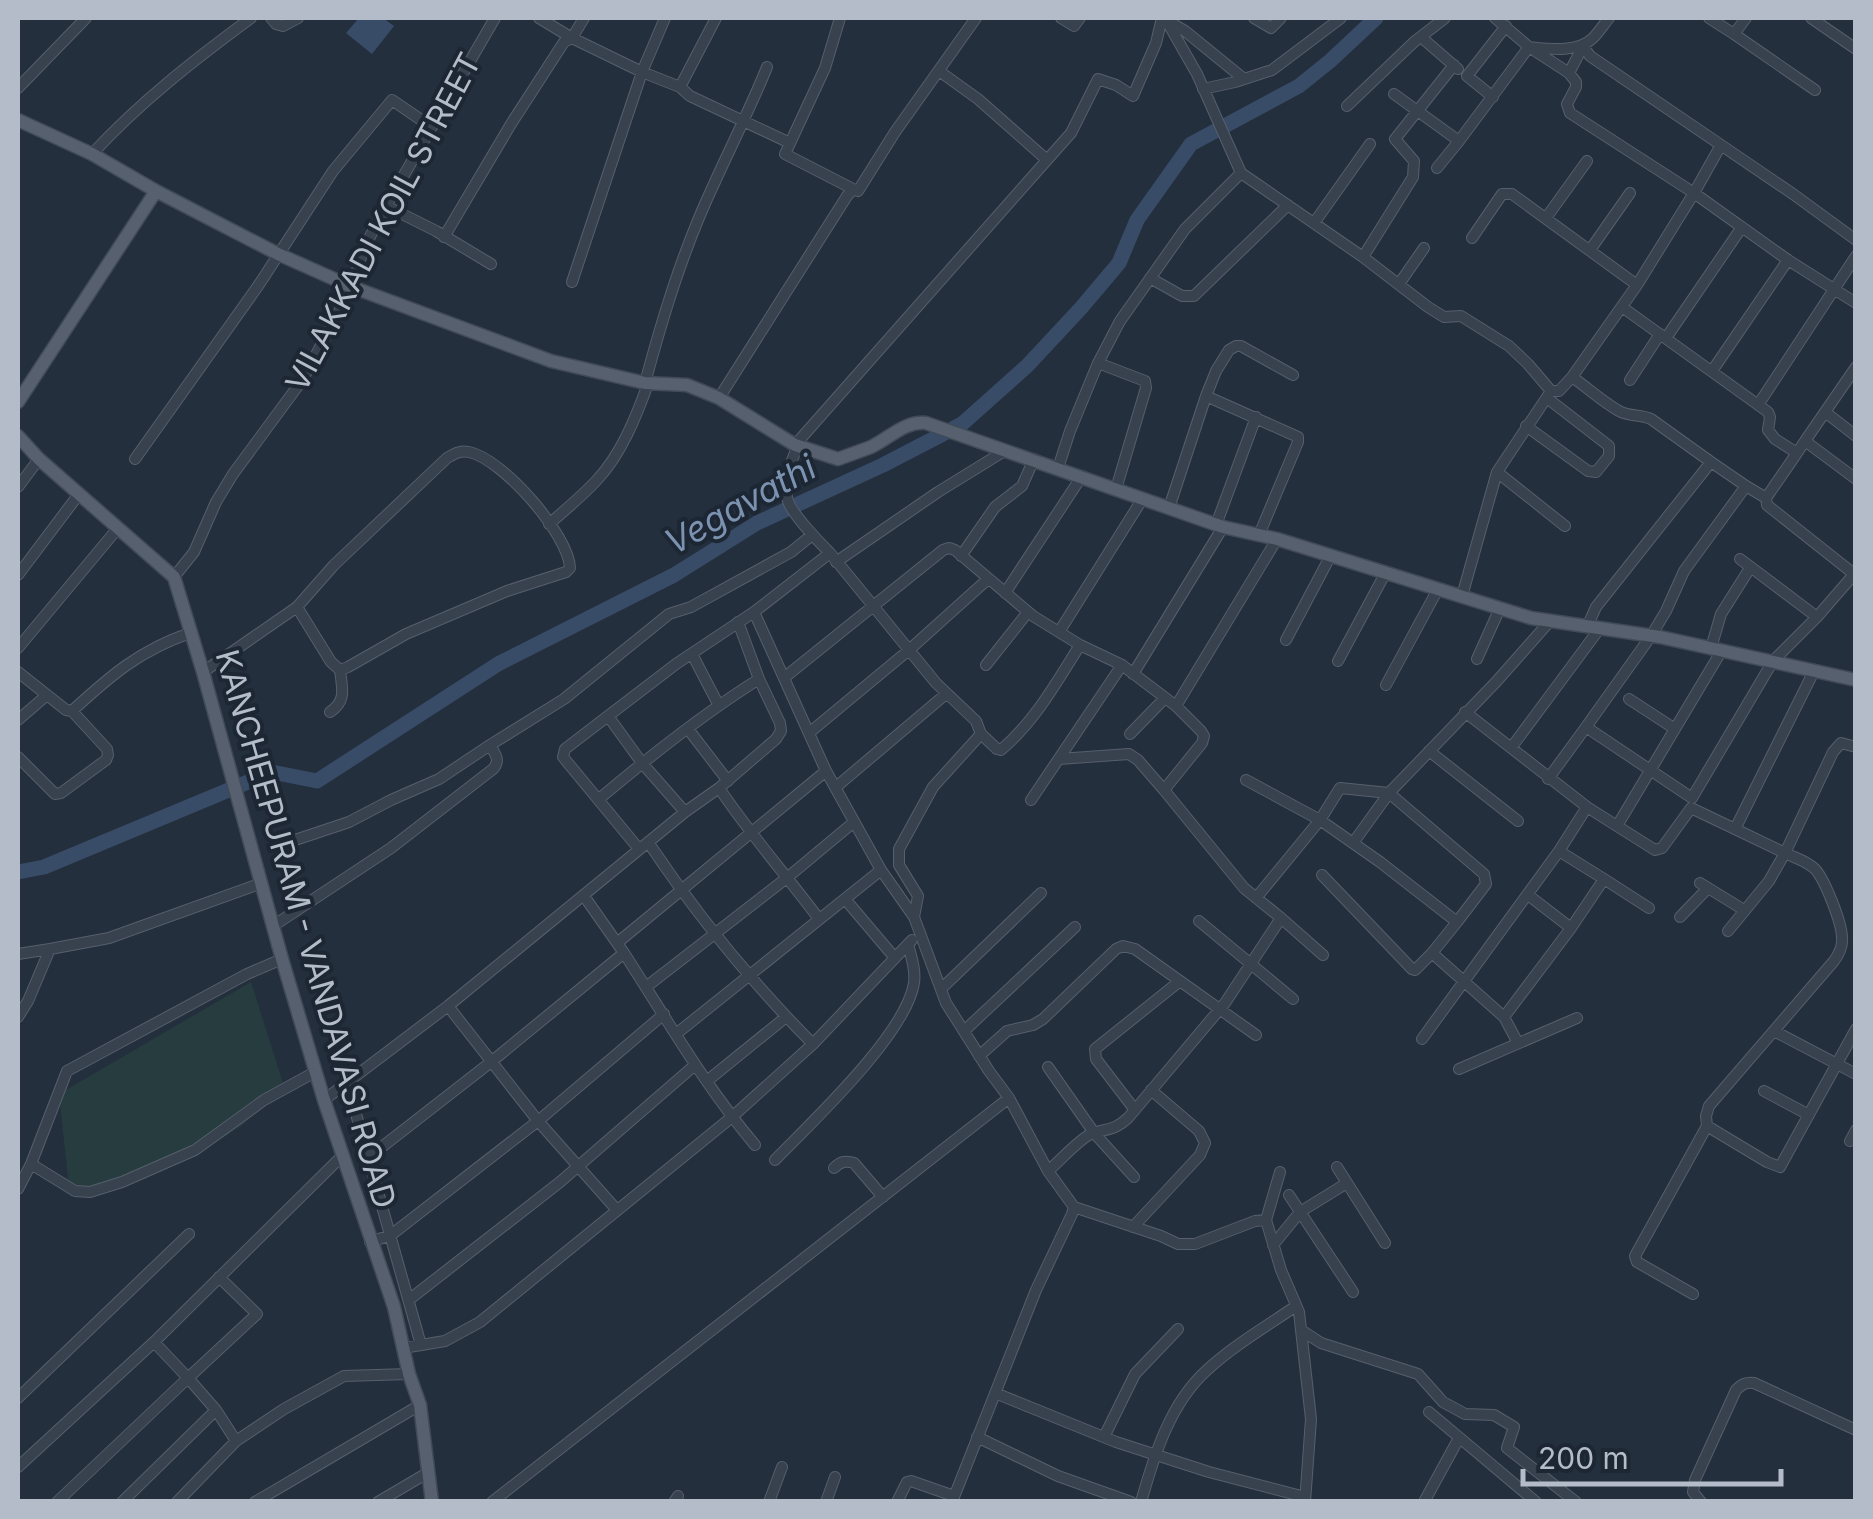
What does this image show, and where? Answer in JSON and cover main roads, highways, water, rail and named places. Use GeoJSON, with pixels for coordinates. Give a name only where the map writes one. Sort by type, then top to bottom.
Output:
{"type":"FeatureCollection","features":[{"type":"Feature","properties":{"kind":"main road"},"geometry":{"type":"LineString","coordinates":[[18,120],[352,288],[551,360],[646,384],[687,385],[719,398],[797,445],[838,459],[873,446],[908,425],[926,423],[1220,526],[1276,538],[1531,618],[1652,636],[1856,680]]}},
{"type":"Feature","properties":{"kind":"main road"},"geometry":{"type":"LineString","coordinates":[[18,402],[156,192]]}},
{"type":"Feature","properties":{"kind":"main road","name":"KANCHEEPURAM - VANDAVASI ROAD"},"geometry":{"type":"LineString","coordinates":[[18,436],[174,577],[315,1072],[394,1307],[420,1405],[429,1499]]}},
{"type":"Feature","properties":{"kind":"water"},"geometry":{"type":"Polygon","coordinates":[[[359,18],[383,18],[394,26],[372,54],[346,33],[359,18]]]}},
{"type":"Feature","properties":{"kind":"waterway","name":"Vegavathi"},"geometry":{"type":"LineString","coordinates":[[18,872],[44,867],[272,772],[317,781],[498,664],[674,575],[757,523],[962,424],[1027,366],[1119,263],[1137,220],[1191,144],[1299,86],[1376,18]]}}]}
